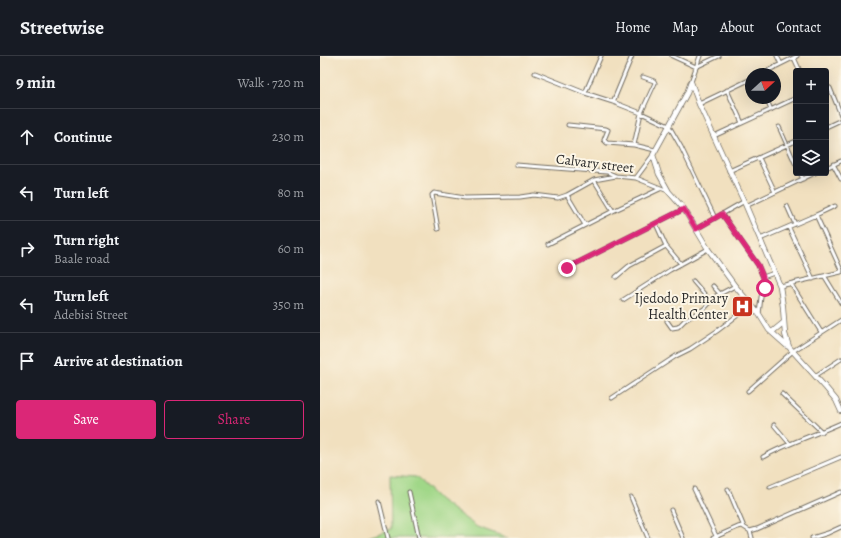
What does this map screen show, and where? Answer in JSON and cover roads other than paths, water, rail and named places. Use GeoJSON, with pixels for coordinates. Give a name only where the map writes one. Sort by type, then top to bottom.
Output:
{"type":"FeatureCollection","features":[{"type":"Feature","properties":{"kind":"street"},"geometry":{"type":"LineString","coordinates":[[585,93],[601,56]]}},
{"type":"Feature","properties":{"kind":"street"},"geometry":{"type":"LineString","coordinates":[[613,102],[632,56]]}},
{"type":"Feature","properties":{"kind":"street"},"geometry":{"type":"LineString","coordinates":[[672,56],[696,67]]}},
{"type":"Feature","properties":{"kind":"street"},"geometry":{"type":"LineString","coordinates":[[636,178],[653,155],[687,93],[700,56]]}},
{"type":"Feature","properties":{"kind":"street"},"geometry":{"type":"LineString","coordinates":[[696,67],[719,56]]}},
{"type":"Feature","properties":{"kind":"street"},"geometry":{"type":"LineString","coordinates":[[777,56],[781,64]]}},
{"type":"Feature","properties":{"kind":"street"},"geometry":{"type":"LineString","coordinates":[[773,68],[796,57],[799,68]]}},
{"type":"Feature","properties":{"kind":"street"},"geometry":{"type":"LineString","coordinates":[[535,73],[641,113],[669,126],[681,147],[715,218]]}},
{"type":"Feature","properties":{"kind":"street"},"geometry":{"type":"LineString","coordinates":[[634,145],[641,113],[655,83],[654,81],[642,77]]}},
{"type":"Feature","properties":{"kind":"street"},"geometry":{"type":"LineString","coordinates":[[692,82],[699,104],[780,286],[783,306],[783,323],[789,347]]}},
{"type":"Feature","properties":{"kind":"street"},"geometry":{"type":"LineString","coordinates":[[699,104],[745,82]]}},
{"type":"Feature","properties":{"kind":"street"},"geometry":{"type":"LineString","coordinates":[[829,88],[841,115]]}},
{"type":"Feature","properties":{"kind":"street"},"geometry":{"type":"LineString","coordinates":[[727,90],[742,123]]}},
{"type":"Feature","properties":{"kind":"street"},"geometry":{"type":"LineString","coordinates":[[714,136],[793,99]]}},
{"type":"Feature","properties":{"kind":"street"},"geometry":{"type":"LineString","coordinates":[[768,104],[771,110]]}},
{"type":"Feature","properties":{"kind":"street"},"geometry":{"type":"LineString","coordinates":[[829,126],[841,120]]}},
{"type":"Feature","properties":{"kind":"street"},"geometry":{"type":"LineString","coordinates":[[568,126],[606,128],[608,130],[604,140],[605,142],[634,145],[655,150]]}},
{"type":"Feature","properties":{"kind":"street"},"geometry":{"type":"LineString","coordinates":[[778,127],[793,158]]}},
{"type":"Feature","properties":{"kind":"street"},"geometry":{"type":"LineString","coordinates":[[729,171],[793,142]]}},
{"type":"Feature","properties":{"kind":"street"},"geometry":{"type":"LineString","coordinates":[[653,155],[659,174],[669,192],[684,209],[708,249],[735,286],[772,332],[789,347],[836,400],[841,411]]}},
{"type":"Feature","properties":{"kind":"street"},"geometry":{"type":"LineString","coordinates":[[758,158],[774,192]]}},
{"type":"Feature","properties":{"kind":"street"},"geometry":{"type":"LineString","coordinates":[[829,166],[841,161]]}},
{"type":"Feature","properties":{"kind":"street"},"geometry":{"type":"LineString","coordinates":[[833,164],[841,180]]}},
{"type":"Feature","properties":{"kind":"street","name":"Calvary street"},"geometry":{"type":"LineString","coordinates":[[516,165],[607,172],[616,176],[636,178],[669,192]]}},
{"type":"Feature","properties":{"kind":"street"},"geometry":{"type":"LineString","coordinates":[[438,230],[432,195],[434,194],[465,198],[520,198],[534,195],[558,198],[568,195],[594,180],[616,176]]}},
{"type":"Feature","properties":{"kind":"street"},"geometry":{"type":"LineString","coordinates":[[696,229],[722,214],[808,176]]}},
{"type":"Feature","properties":{"kind":"street"},"geometry":{"type":"LineString","coordinates":[[594,180],[613,211]]}},
{"type":"Feature","properties":{"kind":"street"},"geometry":{"type":"LineString","coordinates":[[548,244],[660,189]]}},
{"type":"Feature","properties":{"kind":"street"},"geometry":{"type":"LineString","coordinates":[[568,195],[585,225]]}},
{"type":"Feature","properties":{"kind":"street"},"geometry":{"type":"LineString","coordinates":[[787,206],[795,224]]}},
{"type":"Feature","properties":{"kind":"street"},"geometry":{"type":"LineString","coordinates":[[760,239],[789,228],[835,206]]}},
{"type":"Feature","properties":{"kind":"street"},"geometry":{"type":"LineString","coordinates":[[567,268],[684,209]]}},
{"type":"Feature","properties":{"kind":"street"},"geometry":{"type":"LineString","coordinates":[[722,214],[758,265],[763,277],[765,289],[761,297],[759,314]]}},
{"type":"Feature","properties":{"kind":"street"},"geometry":{"type":"LineString","coordinates":[[780,286],[825,277],[841,271],[816,215]]}},
{"type":"Feature","properties":{"kind":"street"},"geometry":{"type":"LineString","coordinates":[[656,224],[666,246],[680,264]]}},
{"type":"Feature","properties":{"kind":"street"},"geometry":{"type":"LineString","coordinates":[[789,228],[813,279]]}},
{"type":"Feature","properties":{"kind":"street"},"geometry":{"type":"LineString","coordinates":[[616,277],[629,266],[666,246]]}},
{"type":"Feature","properties":{"kind":"street"},"geometry":{"type":"LineString","coordinates":[[623,300],[680,264],[708,249]]}},
{"type":"Feature","properties":{"kind":"street"},"geometry":{"type":"LineString","coordinates":[[763,277],[774,273]]}},
{"type":"Feature","properties":{"kind":"street"},"geometry":{"type":"LineString","coordinates":[[825,277],[841,303]]}},
{"type":"Feature","properties":{"kind":"street"},"geometry":{"type":"LineString","coordinates":[[692,282],[711,302]]}},
{"type":"Feature","properties":{"kind":"street"},"geometry":{"type":"LineString","coordinates":[[791,284],[821,332]]}},
{"type":"Feature","properties":{"kind":"street"},"geometry":{"type":"LineString","coordinates":[[713,286],[720,294]]}},
{"type":"Feature","properties":{"kind":"street"},"geometry":{"type":"LineString","coordinates":[[667,321],[672,328],[678,327],[685,320],[704,309],[720,294],[735,286]]}},
{"type":"Feature","properties":{"kind":"street"},"geometry":{"type":"LineString","coordinates":[[612,398],[717,331],[751,305]]}},
{"type":"Feature","properties":{"kind":"street"},"geometry":{"type":"LineString","coordinates":[[748,391],[792,351],[841,320]]}},
{"type":"Feature","properties":{"kind":"street"},"geometry":{"type":"LineString","coordinates":[[772,332],[783,323]]}},
{"type":"Feature","properties":{"kind":"street"},"geometry":{"type":"LineString","coordinates":[[815,376],[841,359]]}},
{"type":"Feature","properties":{"kind":"street"},"geometry":{"type":"LineString","coordinates":[[782,394],[822,432]]}},
{"type":"Feature","properties":{"kind":"street"},"geometry":{"type":"LineString","coordinates":[[763,457],[841,423]]}},
{"type":"Feature","properties":{"kind":"street"},"geometry":{"type":"LineString","coordinates":[[774,425],[790,444]]}},
{"type":"Feature","properties":{"kind":"street"},"geometry":{"type":"LineString","coordinates":[[770,487],[841,457]]}},
{"type":"Feature","properties":{"kind":"street"},"geometry":{"type":"LineString","coordinates":[[694,489],[715,538],[738,526],[744,527],[750,531],[752,538]]}},
{"type":"Feature","properties":{"kind":"street"},"geometry":{"type":"LineString","coordinates":[[728,489],[744,527]]}},
{"type":"Feature","properties":{"kind":"street"},"geometry":{"type":"LineString","coordinates":[[409,492],[419,538]]}},
{"type":"Feature","properties":{"kind":"street"},"geometry":{"type":"LineString","coordinates":[[750,531],[841,492]]}},
{"type":"Feature","properties":{"kind":"street"},"geometry":{"type":"LineString","coordinates":[[631,497],[648,538]]}},
{"type":"Feature","properties":{"kind":"street"},"geometry":{"type":"LineString","coordinates":[[379,501],[388,538]]}},
{"type":"Feature","properties":{"kind":"street"},"geometry":{"type":"LineString","coordinates":[[671,510],[682,538]]}},
{"type":"Feature","properties":{"kind":"street"},"geometry":{"type":"LineString","coordinates":[[812,538],[841,527]]}},
{"type":"Feature","properties":{"kind":"street"},"geometry":{"type":"LineString","coordinates":[[828,533],[830,538]]}},
{"type":"Feature","properties":{"kind":"place","name":"Ijedodo Primary Health Center"},"geometry":{"type":"Point","coordinates":[743,306]}}]}
